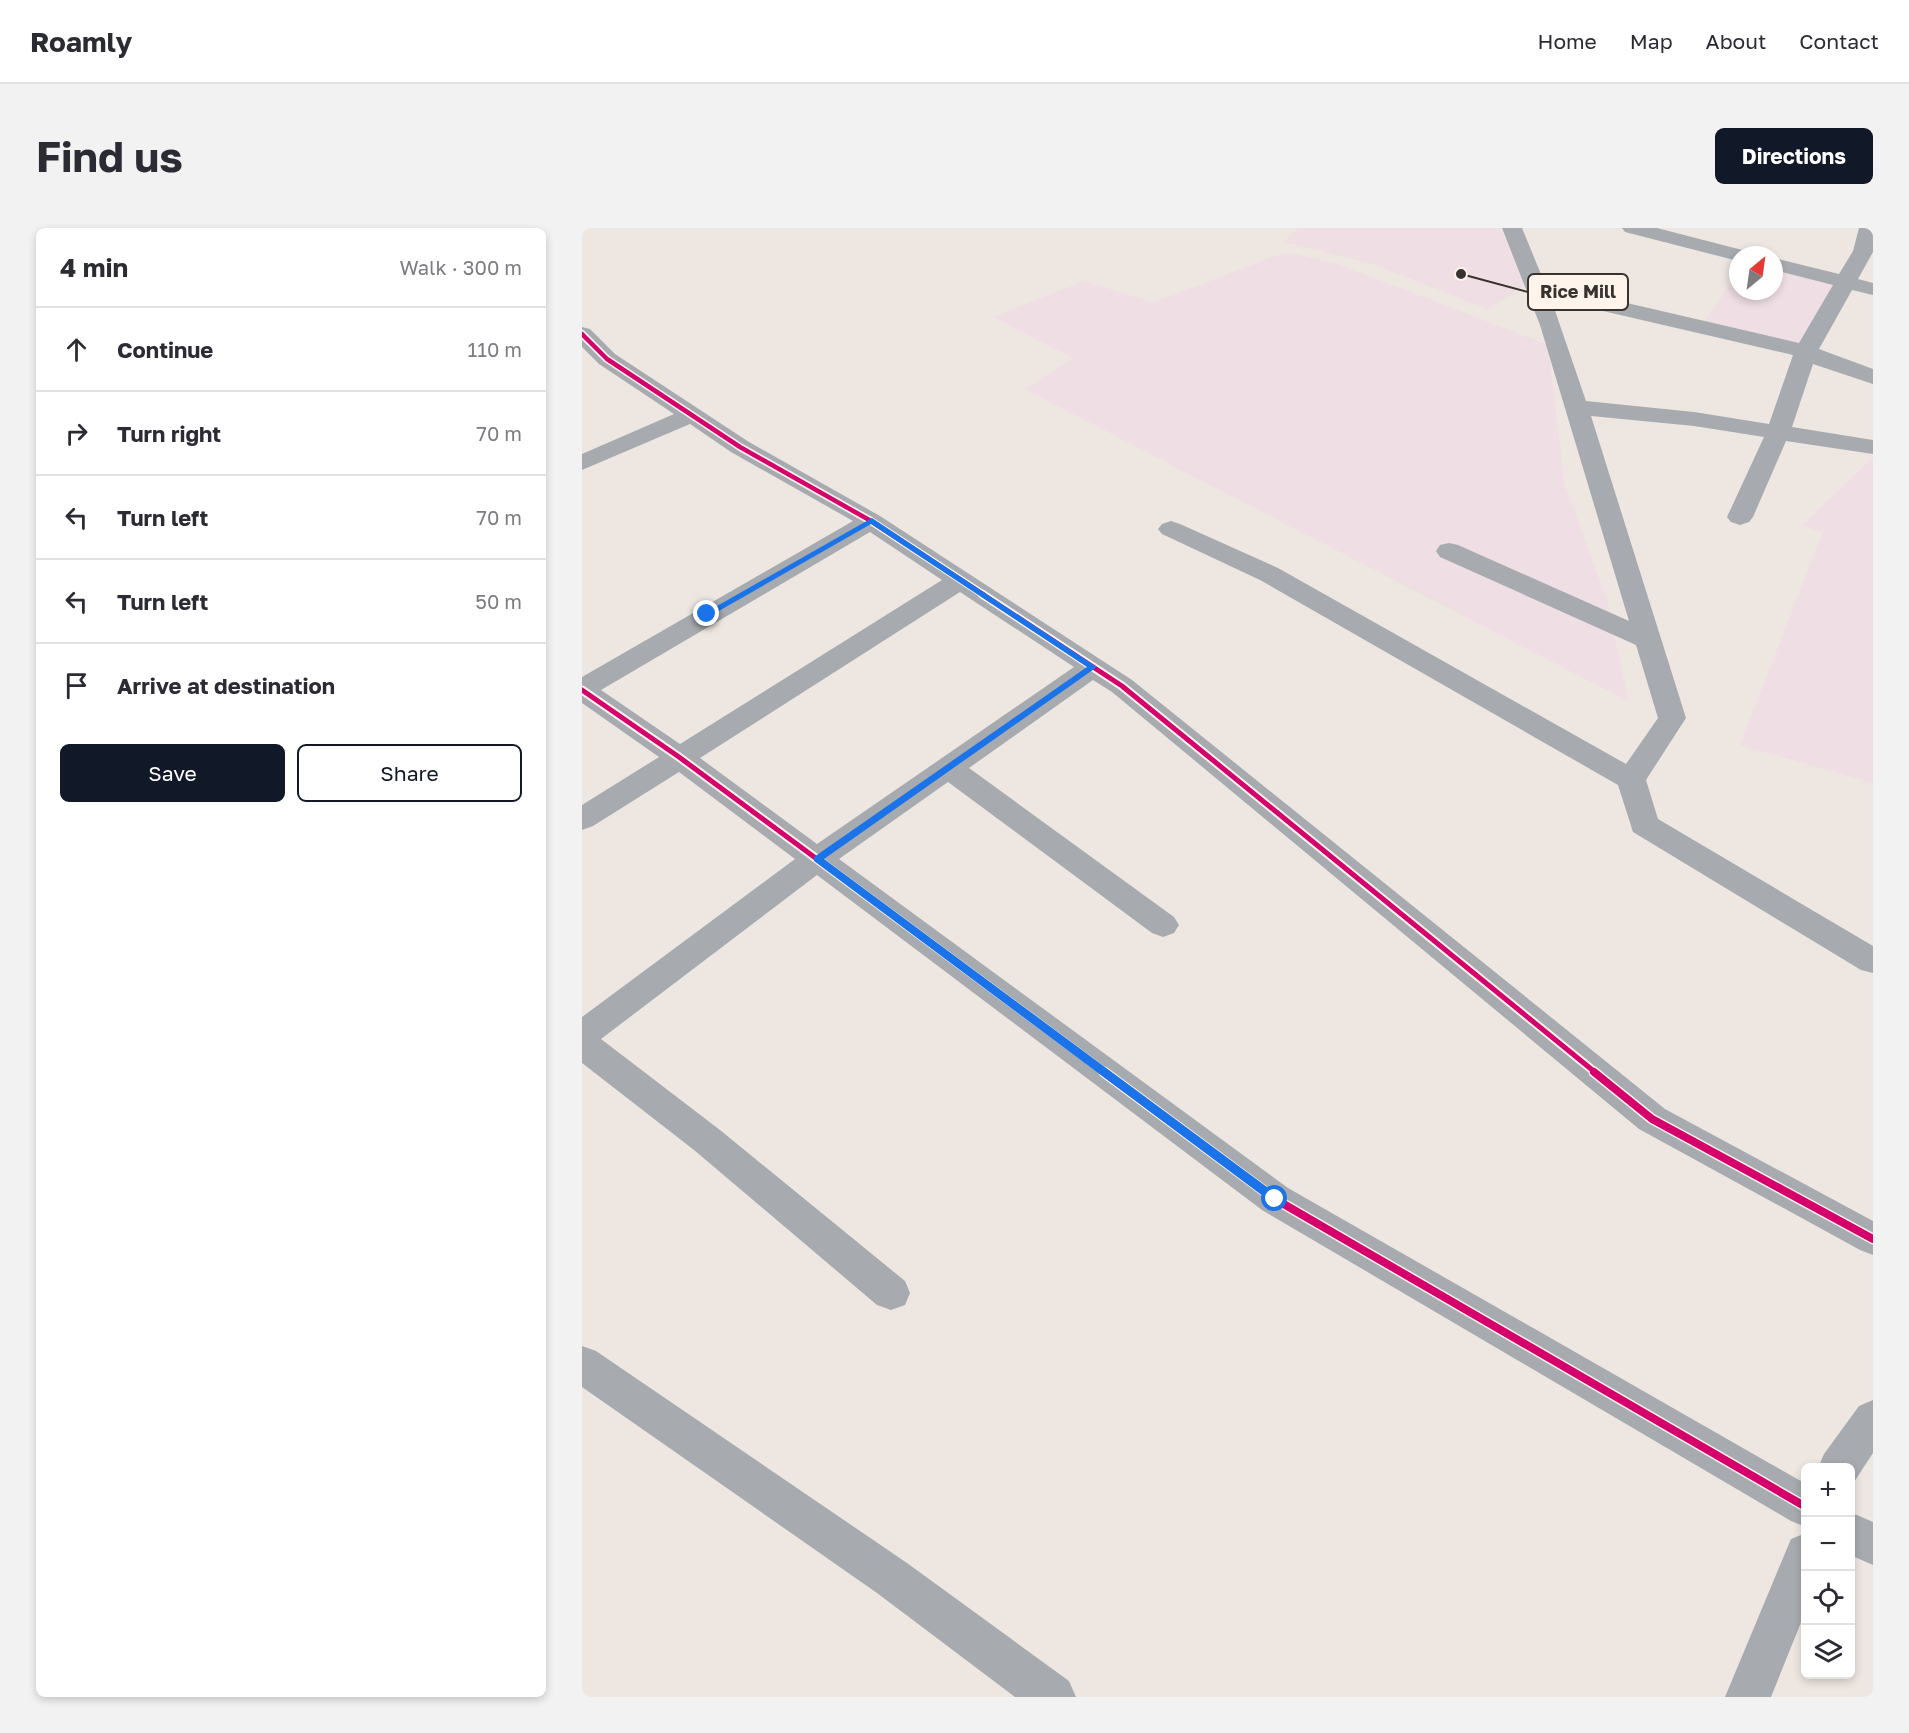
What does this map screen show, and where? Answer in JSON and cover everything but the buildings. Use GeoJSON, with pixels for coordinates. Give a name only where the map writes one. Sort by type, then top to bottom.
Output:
{"type":"FeatureCollection","features":[{"type":"Feature","properties":{"kind":"street"},"geometry":{"type":"LineString","coordinates":[[1512,228],[1537,289],[1576,407],[1672,718],[1631,780]]}},
{"type":"Feature","properties":{"kind":"street"},"geometry":{"type":"LineString","coordinates":[[1632,228],[1729,252]]}},
{"type":"Feature","properties":{"kind":"street"},"geometry":{"type":"LineString","coordinates":[[1740,516],[1778,432],[1806,351],[1863,251],[1869,228]]}},
{"type":"Feature","properties":{"kind":"street"},"geometry":{"type":"LineString","coordinates":[[1783,266],[1873,289]]}},
{"type":"Feature","properties":{"kind":"street"},"geometry":{"type":"LineString","coordinates":[[1537,289],[1806,351],[1827,362],[1873,377]]}},
{"type":"Feature","properties":{"kind":"street"},"geometry":{"type":"LineString","coordinates":[[582,334],[607,359],[740,447],[872,521],[1122,686],[1652,1119],[1873,1239]]}},
{"type":"Feature","properties":{"kind":"street"},"geometry":{"type":"LineString","coordinates":[[1576,407],[1694,419],[1873,447]]}},
{"type":"Feature","properties":{"kind":"street"},"geometry":{"type":"LineString","coordinates":[[582,463],[691,415]]}},
{"type":"Feature","properties":{"kind":"street"},"geometry":{"type":"LineString","coordinates":[[872,521],[582,690],[679,757],[1275,1199],[1801,1504]]}},
{"type":"Feature","properties":{"kind":"street"},"geometry":{"type":"LineString","coordinates":[[1171,528],[1269,574],[1631,780],[1644,825],[1873,961]]}},
{"type":"Feature","properties":{"kind":"street"},"geometry":{"type":"LineString","coordinates":[[1449,551],[1648,640]]}},
{"type":"Feature","properties":{"kind":"street"},"geometry":{"type":"LineString","coordinates":[[582,819],[962,579]]}},
{"type":"Feature","properties":{"kind":"street"},"geometry":{"type":"LineString","coordinates":[[582,1035],[817,859],[1093,667]]}},
{"type":"Feature","properties":{"kind":"street"},"geometry":{"type":"LineString","coordinates":[[949,768],[1163,925]]}},
{"type":"Feature","properties":{"kind":"street"},"geometry":{"type":"LineString","coordinates":[[582,1044],[706,1140],[891,1293]]}},
{"type":"Feature","properties":{"kind":"street"},"geometry":{"type":"LineString","coordinates":[[582,1364],[892,1578],[1053,1697]]}},
{"type":"Feature","properties":{"kind":"street"},"geometry":{"type":"LineString","coordinates":[[1842,1463],[1873,1419]]}},
{"type":"Feature","properties":{"kind":"street"},"geometry":{"type":"LineString","coordinates":[[1855,1534],[1873,1544]]}},
{"type":"Feature","properties":{"kind":"street"},"geometry":{"type":"LineString","coordinates":[[1748,1697],[1801,1566]]}},
{"type":"Feature","properties":{"kind":"shaded area"},"geometry":{"type":"Polygon","coordinates":[[[1299,228],[1500,228],[1527,284],[1488,309],[1373,264],[1283,242],[1299,228]]]}},
{"type":"Feature","properties":{"kind":"shaded area"},"geometry":{"type":"Polygon","coordinates":[[[1291,253],[1337,264],[1548,345],[1564,482],[1608,603],[1628,701],[1025,389],[1074,358],[993,317],[1085,281],[1153,303],[1278,255],[1291,253]]]}},
{"type":"Feature","properties":{"kind":"shaded area"},"geometry":{"type":"Polygon","coordinates":[[[1783,270],[1835,283],[1799,346],[1705,321],[1729,286],[1729,300],[1783,300],[1783,270]]]}},
{"type":"Feature","properties":{"kind":"shaded area"},"geometry":{"type":"Polygon","coordinates":[[[1873,457],[1873,783],[1740,745],[1823,532],[1802,526],[1873,457]]]}},
{"type":"Feature","properties":{"kind":"cycle path"},"geometry":{"type":"LineString","coordinates":[[582,334],[607,359],[740,447],[871,521],[1122,686],[1652,1119],[1873,1239]]}},
{"type":"Feature","properties":{"kind":"cycle path"},"geometry":{"type":"LineString","coordinates":[[582,690],[679,757],[1275,1199],[1801,1504]]}},
{"type":"Feature","properties":{"kind":"place","name":"Rice Mill"},"geometry":{"type":"Point","coordinates":[1461,274]}},
{"type":"Feature","properties":{"kind":"route"},"geometry":{"type":"LineString","coordinates":[[707,614],[872,521],[1093,667],[817,859],[1275,1199]]}}]}
